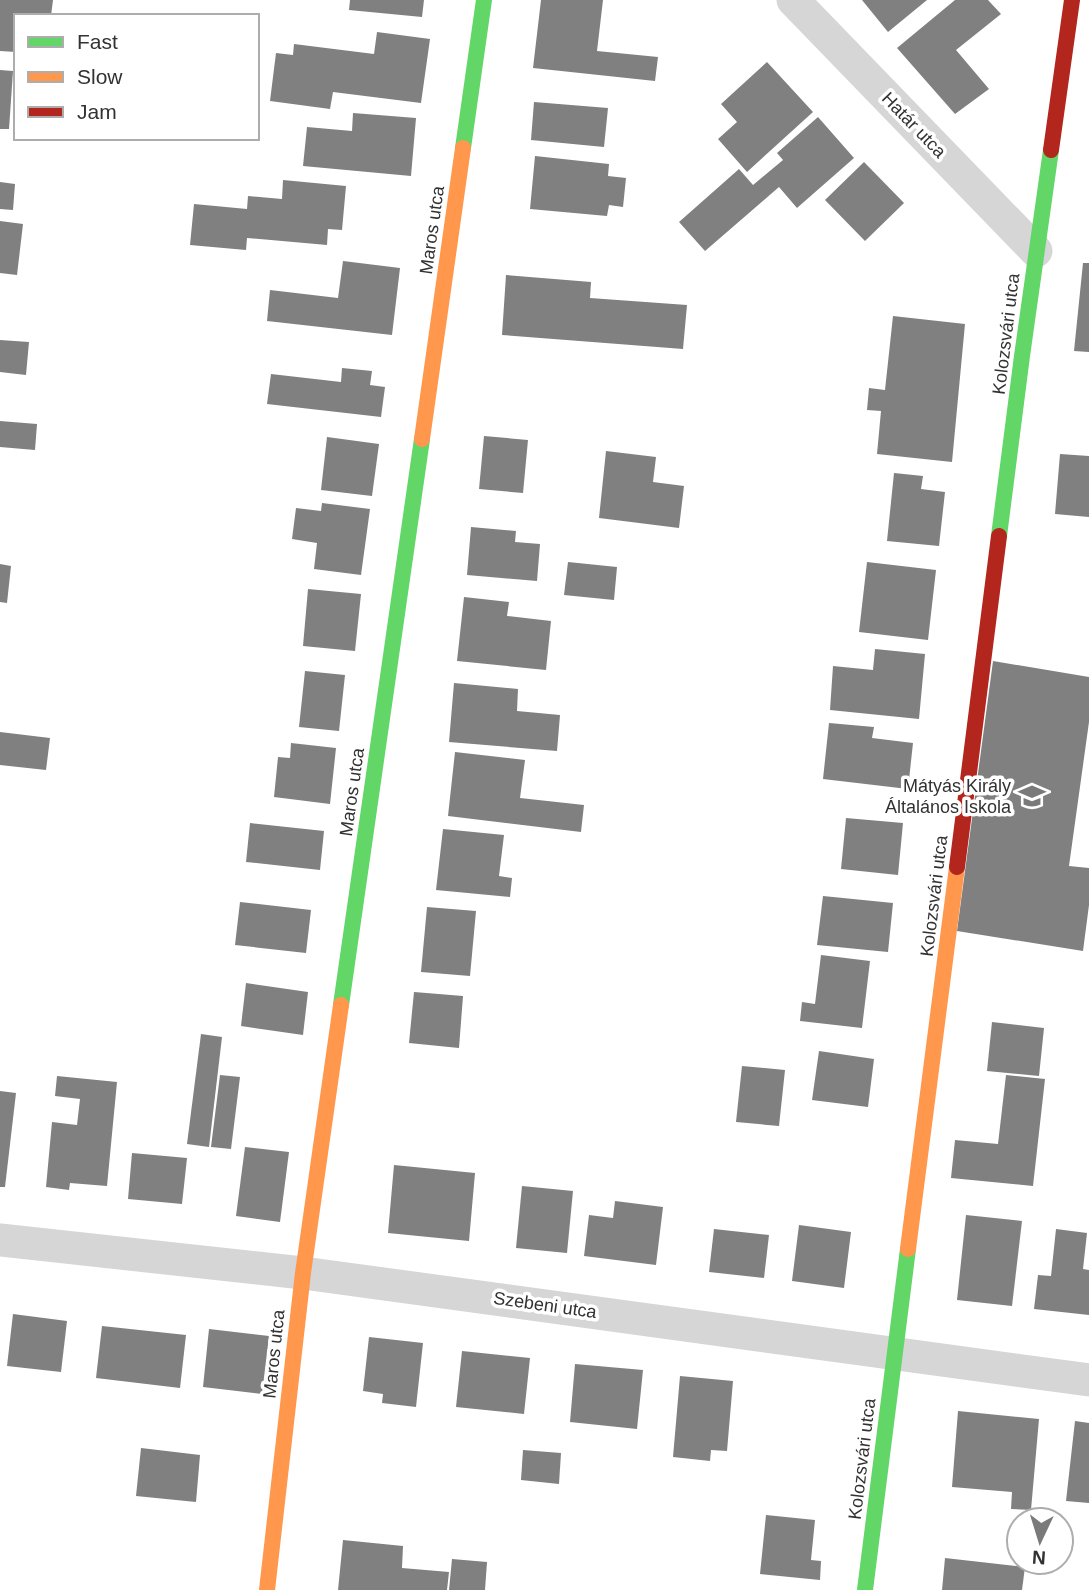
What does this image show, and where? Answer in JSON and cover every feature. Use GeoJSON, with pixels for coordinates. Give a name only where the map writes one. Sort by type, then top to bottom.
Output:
{"type":"FeatureCollection","features":[{"type":"Feature","properties":{"kind":"street","name":"Maros utca"},"geometry":{"type":"LineString","coordinates":[[267,1590],[303,1273],[484,0]]}},
{"type":"Feature","properties":{"kind":"street","name":"Határ utca"},"geometry":{"type":"LineString","coordinates":[[793,0],[1036,251]]}},
{"type":"Feature","properties":{"kind":"street","name":"Kolozsvári utca"},"geometry":{"type":"LineString","coordinates":[[865,1590],[1036,251],[1072,0]]}},
{"type":"Feature","properties":{"kind":"street","name":"Szebeni utca"},"geometry":{"type":"LineString","coordinates":[[0,1240],[303,1273],[1089,1380]]}},
{"type":"Feature","properties":{"kind":"building"},"geometry":{"type":"Polygon","coordinates":[[[0,0],[53,0],[51,14],[14,14],[14,52],[0,51],[0,0]]]}},
{"type":"Feature","properties":{"kind":"building"},"geometry":{"type":"Polygon","coordinates":[[[350,0],[424,0],[422,17],[349,10],[350,0]]]}},
{"type":"Feature","properties":{"kind":"building"},"geometry":{"type":"Polygon","coordinates":[[[541,0],[603,0],[597,51],[658,57],[655,81],[533,68],[541,0]]]}},
{"type":"Feature","properties":{"kind":"building"},"geometry":{"type":"Polygon","coordinates":[[[862,0],[927,0],[888,32],[862,0]]]}},
{"type":"Feature","properties":{"kind":"building"},"geometry":{"type":"Polygon","coordinates":[[[955,0],[988,0],[1001,14],[956,50],[989,89],[955,114],[897,48],[955,0]]]}},
{"type":"Feature","properties":{"kind":"building"},"geometry":{"type":"Polygon","coordinates":[[[377,32],[430,39],[421,103],[333,92],[330,109],[270,101],[276,53],[293,55],[294,44],[374,54],[377,32]]]}},
{"type":"Feature","properties":{"kind":"building"},"geometry":{"type":"Polygon","coordinates":[[[767,62],[813,112],[747,172],[718,139],[737,122],[721,104],[767,62]]]}},
{"type":"Feature","properties":{"kind":"building"},"geometry":{"type":"Polygon","coordinates":[[[0,70],[13,71],[9,129],[0,129],[0,70]]]}},
{"type":"Feature","properties":{"kind":"building"},"geometry":{"type":"Polygon","coordinates":[[[534,102],[608,108],[604,147],[531,140],[534,102]]]}},
{"type":"Feature","properties":{"kind":"building"},"geometry":{"type":"Polygon","coordinates":[[[353,113],[416,118],[411,176],[303,166],[307,127],[352,131],[353,113]]]}},
{"type":"Feature","properties":{"kind":"building"},"geometry":{"type":"Polygon","coordinates":[[[818,117],[854,158],[797,208],[779,187],[705,251],[679,222],[739,169],[753,185],[783,160],[777,153],[818,117]]]}},
{"type":"Feature","properties":{"kind":"building"},"geometry":{"type":"Polygon","coordinates":[[[535,156],[609,164],[608,176],[626,178],[623,207],[609,205],[607,216],[530,209],[535,156]]]}},
{"type":"Feature","properties":{"kind":"building"},"geometry":{"type":"Polygon","coordinates":[[[864,162],[904,203],[865,241],[825,200],[864,162]]]}},
{"type":"Feature","properties":{"kind":"building"},"geometry":{"type":"Polygon","coordinates":[[[283,180],[346,186],[342,230],[328,229],[327,245],[247,238],[246,250],[190,245],[194,204],[247,209],[248,196],[282,199],[283,180]]]}},
{"type":"Feature","properties":{"kind":"building"},"geometry":{"type":"Polygon","coordinates":[[[0,182],[15,184],[13,210],[0,209],[0,182]]]}},
{"type":"Feature","properties":{"kind":"building"},"geometry":{"type":"Polygon","coordinates":[[[0,221],[23,224],[17,275],[0,273],[0,221]]]}},
{"type":"Feature","properties":{"kind":"building"},"geometry":{"type":"Polygon","coordinates":[[[343,261],[400,268],[392,335],[267,321],[270,290],[338,298],[343,261]]]}},
{"type":"Feature","properties":{"kind":"building"},"geometry":{"type":"Polygon","coordinates":[[[1083,263],[1089,263],[1089,352],[1074,351],[1083,263]]]}},
{"type":"Feature","properties":{"kind":"building"},"geometry":{"type":"Polygon","coordinates":[[[506,275],[591,282],[590,298],[687,305],[683,349],[502,335],[506,275]]]}},
{"type":"Feature","properties":{"kind":"building"},"geometry":{"type":"Polygon","coordinates":[[[893,316],[965,324],[952,462],[877,454],[881,411],[867,410],[869,388],[885,390],[893,316]]]}},
{"type":"Feature","properties":{"kind":"building"},"geometry":{"type":"Polygon","coordinates":[[[0,340],[29,342],[26,375],[0,372],[0,340]]]}},
{"type":"Feature","properties":{"kind":"building"},"geometry":{"type":"Polygon","coordinates":[[[342,368],[372,371],[370,385],[385,387],[381,417],[267,404],[271,374],[341,382],[342,368]]]}},
{"type":"Feature","properties":{"kind":"building"},"geometry":{"type":"Polygon","coordinates":[[[0,421],[37,424],[35,450],[0,447],[0,421]]]}},
{"type":"Feature","properties":{"kind":"building"},"geometry":{"type":"Polygon","coordinates":[[[484,436],[528,440],[523,493],[479,489],[484,436]]]}},
{"type":"Feature","properties":{"kind":"building"},"geometry":{"type":"Polygon","coordinates":[[[327,437],[379,444],[372,496],[321,490],[327,437]]]}},
{"type":"Feature","properties":{"kind":"building"},"geometry":{"type":"Polygon","coordinates":[[[606,451],[656,457],[653,482],[684,486],[679,528],[599,518],[606,451]]]}},
{"type":"Feature","properties":{"kind":"building"},"geometry":{"type":"Polygon","coordinates":[[[1060,454],[1089,456],[1089,517],[1055,514],[1060,454]]]}},
{"type":"Feature","properties":{"kind":"building"},"geometry":{"type":"Polygon","coordinates":[[[894,473],[923,476],[921,489],[945,492],[939,546],[887,541],[894,473]]]}},
{"type":"Feature","properties":{"kind":"building"},"geometry":{"type":"Polygon","coordinates":[[[322,503],[370,509],[361,575],[314,569],[317,543],[292,539],[296,508],[321,511],[322,503]]]}},
{"type":"Feature","properties":{"kind":"building"},"geometry":{"type":"Polygon","coordinates":[[[471,527],[516,531],[515,542],[540,544],[537,581],[467,575],[471,527]]]}},
{"type":"Feature","properties":{"kind":"building"},"geometry":{"type":"Polygon","coordinates":[[[568,562],[617,567],[614,600],[564,595],[568,562]]]}},
{"type":"Feature","properties":{"kind":"building"},"geometry":{"type":"Polygon","coordinates":[[[867,562],[936,570],[928,640],[859,632],[867,562]]]}},
{"type":"Feature","properties":{"kind":"building"},"geometry":{"type":"Polygon","coordinates":[[[0,564],[11,566],[7,603],[0,602],[0,564]]]}},
{"type":"Feature","properties":{"kind":"building"},"geometry":{"type":"Polygon","coordinates":[[[308,589],[361,594],[355,651],[303,646],[308,589]]]}},
{"type":"Feature","properties":{"kind":"building"},"geometry":{"type":"Polygon","coordinates":[[[464,597],[509,602],[507,616],[551,621],[546,670],[457,661],[464,597]]]}},
{"type":"Feature","properties":{"kind":"building"},"geometry":{"type":"Polygon","coordinates":[[[875,649],[925,654],[919,719],[830,710],[833,666],[873,670],[875,649]]]}},
{"type":"Feature","properties":{"kind":"building","name":"Mátyás Király Általános Iskola"},"geometry":{"type":"Polygon","coordinates":[[[993,661],[1089,677],[1089,722],[1069,866],[1089,868],[1089,905],[1083,951],[957,931],[993,661]]]}},
{"type":"Feature","properties":{"kind":"building"},"geometry":{"type":"Polygon","coordinates":[[[305,671],[345,675],[339,731],[299,727],[305,671]]]}},
{"type":"Feature","properties":{"kind":"building"},"geometry":{"type":"Polygon","coordinates":[[[454,683],[518,689],[517,711],[560,715],[557,751],[449,742],[454,683]]]}},
{"type":"Feature","properties":{"kind":"building"},"geometry":{"type":"Polygon","coordinates":[[[829,723],[874,727],[872,738],[913,743],[908,789],[823,779],[829,723]]]}},
{"type":"Feature","properties":{"kind":"building"},"geometry":{"type":"Polygon","coordinates":[[[0,732],[50,738],[46,770],[0,765],[0,732]]]}},
{"type":"Feature","properties":{"kind":"building"},"geometry":{"type":"Polygon","coordinates":[[[291,743],[336,748],[330,804],[274,797],[278,757],[290,758],[291,743]]]}},
{"type":"Feature","properties":{"kind":"building"},"geometry":{"type":"Polygon","coordinates":[[[455,752],[525,760],[520,798],[584,805],[581,832],[448,816],[455,752]]]}},
{"type":"Feature","properties":{"kind":"building"},"geometry":{"type":"Polygon","coordinates":[[[846,818],[903,823],[898,875],[841,869],[846,818]]]}},
{"type":"Feature","properties":{"kind":"building"},"geometry":{"type":"Polygon","coordinates":[[[250,823],[324,831],[320,870],[246,862],[250,823]]]}},
{"type":"Feature","properties":{"kind":"building"},"geometry":{"type":"Polygon","coordinates":[[[443,829],[504,835],[499,876],[512,878],[510,897],[436,890],[443,829]]]}},
{"type":"Feature","properties":{"kind":"building"},"geometry":{"type":"Polygon","coordinates":[[[823,896],[893,903],[888,952],[817,945],[823,896]]]}},
{"type":"Feature","properties":{"kind":"building"},"geometry":{"type":"Polygon","coordinates":[[[240,902],[311,910],[306,953],[235,945],[240,902]]]}},
{"type":"Feature","properties":{"kind":"building"},"geometry":{"type":"Polygon","coordinates":[[[427,907],[476,911],[470,976],[421,972],[427,907]]]}},
{"type":"Feature","properties":{"kind":"building"},"geometry":{"type":"Polygon","coordinates":[[[821,955],[870,961],[862,1028],[800,1021],[802,1002],[815,1004],[821,955]]]}},
{"type":"Feature","properties":{"kind":"building"},"geometry":{"type":"Polygon","coordinates":[[[246,983],[308,992],[303,1035],[241,1026],[246,983]]]}},
{"type":"Feature","properties":{"kind":"building"},"geometry":{"type":"Polygon","coordinates":[[[414,992],[463,996],[459,1048],[409,1043],[414,992]]]}},
{"type":"Feature","properties":{"kind":"building"},"geometry":{"type":"Polygon","coordinates":[[[992,1022],[1044,1028],[1039,1076],[987,1071],[992,1022]]]}},
{"type":"Feature","properties":{"kind":"building"},"geometry":{"type":"Polygon","coordinates":[[[201,1034],[222,1037],[209,1147],[187,1144],[201,1034]]]}},
{"type":"Feature","properties":{"kind":"building"},"geometry":{"type":"Polygon","coordinates":[[[819,1051],[874,1059],[868,1107],[812,1100],[819,1051]]]}},
{"type":"Feature","properties":{"kind":"building"},"geometry":{"type":"Polygon","coordinates":[[[742,1066],[785,1070],[779,1126],[736,1122],[742,1066]]]}},
{"type":"Feature","properties":{"kind":"building"},"geometry":{"type":"Polygon","coordinates":[[[220,1075],[240,1077],[231,1149],[211,1147],[220,1075]]]}},
{"type":"Feature","properties":{"kind":"building"},"geometry":{"type":"Polygon","coordinates":[[[1006,1075],[1045,1079],[1033,1186],[951,1178],[955,1140],[998,1144],[1006,1075]]]}},
{"type":"Feature","properties":{"kind":"building"},"geometry":{"type":"Polygon","coordinates":[[[57,1076],[117,1082],[107,1186],[70,1183],[69,1190],[46,1187],[52,1122],[77,1125],[80,1099],[55,1096],[57,1076]]]}},
{"type":"Feature","properties":{"kind":"building"},"geometry":{"type":"Polygon","coordinates":[[[0,1091],[16,1093],[5,1187],[0,1187],[0,1091]]]}},
{"type":"Feature","properties":{"kind":"building"},"geometry":{"type":"Polygon","coordinates":[[[245,1147],[289,1152],[280,1222],[236,1216],[245,1147]]]}},
{"type":"Feature","properties":{"kind":"building"},"geometry":{"type":"Polygon","coordinates":[[[132,1153],[187,1158],[182,1204],[128,1199],[132,1153]]]}},
{"type":"Feature","properties":{"kind":"building"},"geometry":{"type":"Polygon","coordinates":[[[394,1165],[475,1173],[469,1241],[388,1233],[394,1165]]]}},
{"type":"Feature","properties":{"kind":"building"},"geometry":{"type":"Polygon","coordinates":[[[522,1186],[573,1191],[567,1253],[516,1248],[522,1186]]]}},
{"type":"Feature","properties":{"kind":"building"},"geometry":{"type":"Polygon","coordinates":[[[615,1201],[663,1207],[656,1265],[584,1256],[589,1215],[613,1218],[615,1201]]]}},
{"type":"Feature","properties":{"kind":"building"},"geometry":{"type":"Polygon","coordinates":[[[966,1215],[1022,1221],[1012,1306],[957,1300],[966,1215]]]}},
{"type":"Feature","properties":{"kind":"building"},"geometry":{"type":"Polygon","coordinates":[[[799,1225],[851,1232],[844,1288],[792,1281],[799,1225]]]}},
{"type":"Feature","properties":{"kind":"building"},"geometry":{"type":"Polygon","coordinates":[[[714,1229],[769,1235],[764,1278],[709,1272],[714,1229]]]}},
{"type":"Feature","properties":{"kind":"building"},"geometry":{"type":"Polygon","coordinates":[[[1056,1229],[1087,1233],[1083,1269],[1089,1270],[1089,1315],[1034,1309],[1038,1275],[1051,1276],[1056,1229]]]}},
{"type":"Feature","properties":{"kind":"building"},"geometry":{"type":"Polygon","coordinates":[[[13,1314],[67,1321],[61,1372],[7,1366],[13,1314]]]}},
{"type":"Feature","properties":{"kind":"building"},"geometry":{"type":"Polygon","coordinates":[[[102,1326],[186,1335],[180,1388],[96,1378],[102,1326]]]}},
{"type":"Feature","properties":{"kind":"building"},"geometry":{"type":"Polygon","coordinates":[[[209,1329],[269,1336],[262,1394],[203,1387],[209,1329]]]}},
{"type":"Feature","properties":{"kind":"building"},"geometry":{"type":"Polygon","coordinates":[[[369,1337],[423,1343],[416,1407],[382,1403],[383,1394],[363,1391],[369,1337]]]}},
{"type":"Feature","properties":{"kind":"building"},"geometry":{"type":"Polygon","coordinates":[[[462,1351],[530,1358],[524,1414],[456,1407],[462,1351]]]}},
{"type":"Feature","properties":{"kind":"building"},"geometry":{"type":"Polygon","coordinates":[[[575,1364],[643,1370],[637,1429],[570,1422],[575,1364]]]}},
{"type":"Feature","properties":{"kind":"building"},"geometry":{"type":"Polygon","coordinates":[[[680,1376],[733,1381],[727,1451],[711,1450],[710,1461],[673,1457],[680,1376]]]}},
{"type":"Feature","properties":{"kind":"building"},"geometry":{"type":"Polygon","coordinates":[[[958,1411],[1039,1419],[1031,1506],[1011,1506],[1012,1492],[952,1487],[958,1411]]]}},
{"type":"Feature","properties":{"kind":"building"},"geometry":{"type":"Polygon","coordinates":[[[1075,1421],[1089,1423],[1089,1503],[1066,1501],[1075,1421]]]}},
{"type":"Feature","properties":{"kind":"building"},"geometry":{"type":"Polygon","coordinates":[[[141,1448],[200,1455],[196,1502],[136,1496],[141,1448]]]}},
{"type":"Feature","properties":{"kind":"building"},"geometry":{"type":"Polygon","coordinates":[[[523,1450],[561,1453],[559,1484],[521,1480],[523,1450]]]}},
{"type":"Feature","properties":{"kind":"building"},"geometry":{"type":"Polygon","coordinates":[[[766,1515],[815,1520],[811,1560],[821,1561],[820,1580],[760,1574],[766,1515]]]}},
{"type":"Feature","properties":{"kind":"building"},"geometry":{"type":"Polygon","coordinates":[[[343,1540],[403,1546],[402,1568],[449,1572],[447,1590],[338,1590],[343,1540]]]}},
{"type":"Feature","properties":{"kind":"building"},"geometry":{"type":"Polygon","coordinates":[[[945,1558],[1005,1565],[1005,1576],[1024,1576],[1022,1590],[942,1590],[945,1558]]]}},
{"type":"Feature","properties":{"kind":"building"},"geometry":{"type":"Polygon","coordinates":[[[452,1559],[487,1562],[485,1590],[449,1590],[452,1559]]]}},
{"type":"Feature","properties":{"kind":"traffic: fast"},"geometry":{"type":"LineString","coordinates":[[463,148],[484,0]]}},
{"type":"Feature","properties":{"kind":"traffic: fast"},"geometry":{"type":"LineString","coordinates":[[999,536],[1051,150]]}},
{"type":"Feature","properties":{"kind":"traffic: fast"},"geometry":{"type":"LineString","coordinates":[[341,1005],[422,439]]}},
{"type":"Feature","properties":{"kind":"traffic: fast"},"geometry":{"type":"LineString","coordinates":[[865,1590],[908,1249]]}},
{"type":"Feature","properties":{"kind":"traffic: slow"},"geometry":{"type":"LineString","coordinates":[[422,439],[463,148]]}},
{"type":"Feature","properties":{"kind":"traffic: slow"},"geometry":{"type":"LineString","coordinates":[[908,1249],[957,867]]}},
{"type":"Feature","properties":{"kind":"traffic: slow"},"geometry":{"type":"LineString","coordinates":[[267,1590],[303,1273],[341,1005]]}},
{"type":"Feature","properties":{"kind":"traffic: jam"},"geometry":{"type":"LineString","coordinates":[[1051,150],[1072,0]]}},
{"type":"Feature","properties":{"kind":"traffic: jam"},"geometry":{"type":"LineString","coordinates":[[957,867],[999,536]]}},
{"type":"Feature","properties":{"kind":"place","name":"Mátyás Király Általános Iskola"},"geometry":{"type":"Point","coordinates":[1032,796]}}]}
